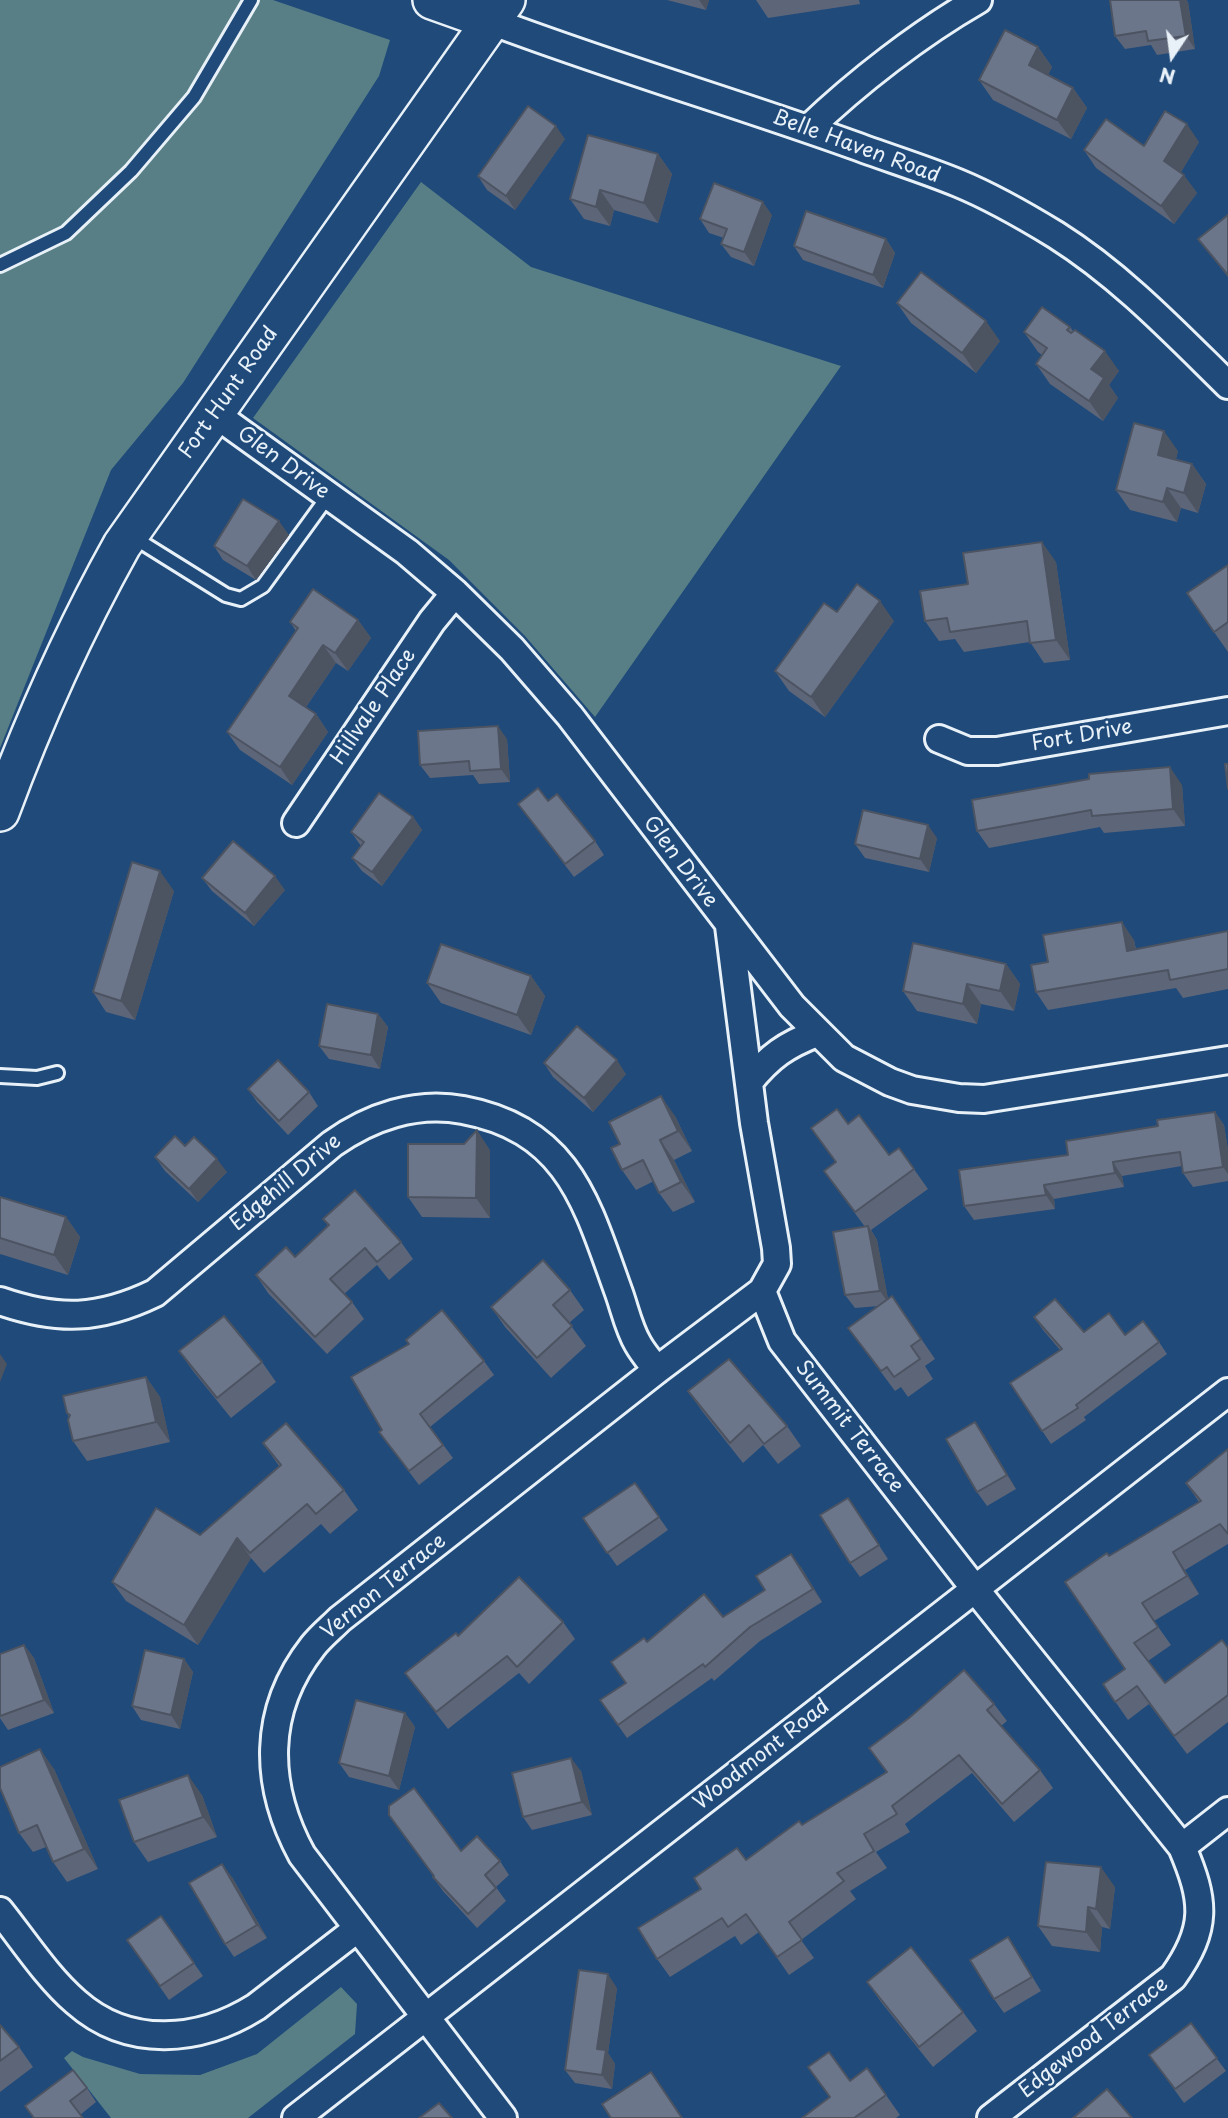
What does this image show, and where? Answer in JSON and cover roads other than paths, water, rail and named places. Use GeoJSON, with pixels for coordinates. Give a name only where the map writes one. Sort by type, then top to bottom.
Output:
{"type":"FeatureCollection","features":[{"type":"Feature","properties":{"kind":"main road","name":"Belle Haven Road"},"geometry":{"type":"LineString","coordinates":[[432,0],[498,10]]}},
{"type":"Feature","properties":{"kind":"main road","name":"Fort Hunt Road"},"geometry":{"type":"LineString","coordinates":[[0,812],[59,664],[89,604],[130,535],[498,10]]}},
{"type":"Feature","properties":{"kind":"street"},"geometry":{"type":"LineString","coordinates":[[808,129],[840,98],[954,14],[978,0]]}},
{"type":"Feature","properties":{"kind":"street","name":"Belle Haven Road"},"geometry":{"type":"LineString","coordinates":[[498,10],[546,41],[808,129],[958,183],[1005,206],[1058,236],[1096,263],[1139,299],[1228,385]]}},
{"type":"Feature","properties":{"kind":"street","name":"Glen Drive"},"geometry":{"type":"LineString","coordinates":[[215,414],[407,552],[455,593],[512,649],[570,716],[792,1006],[844,1058],[890,1082],[912,1090],[959,1098],[1014,1096],[1228,1060]]}},
{"type":"Feature","properties":{"kind":"street","name":"Hillvale Place"},"geometry":{"type":"LineString","coordinates":[[296,823],[432,621],[455,593]]}},
{"type":"Feature","properties":{"kind":"street","name":"Fort Drive"},"geometry":{"type":"LineString","coordinates":[[939,739],[968,751],[997,751],[1228,711]]}},
{"type":"Feature","properties":{"kind":"street"},"geometry":{"type":"LineString","coordinates":[[729,926],[749,1082],[776,1248],[776,1264],[762,1292]]}},
{"type":"Feature","properties":{"kind":"street"},"geometry":{"type":"LineString","coordinates":[[749,1082],[769,1057],[786,1046],[817,1033]]}},
{"type":"Feature","properties":{"kind":"street","name":"Edgehill Drive"},"geometry":{"type":"LineString","coordinates":[[0,1301],[26,1310],[79,1316],[129,1306],[155,1293],[350,1131],[375,1119],[402,1111],[455,1109],[483,1114],[514,1126],[541,1144],[561,1164],[586,1204],[637,1343],[657,1370]]}},
{"type":"Feature","properties":{"kind":"street","name":"Vernon Terrace"},"geometry":{"type":"LineString","coordinates":[[503,2118],[302,1856],[288,1830],[278,1799],[273,1767],[275,1734],[282,1702],[296,1672],[314,1644],[340,1619],[657,1370],[762,1292]]}},
{"type":"Feature","properties":{"kind":"street","name":"Summit Terrace"},"geometry":{"type":"LineString","coordinates":[[762,1292],[782,1340],[1182,1847]]}},
{"type":"Feature","properties":{"kind":"street","name":"Woodmont Road"},"geometry":{"type":"LineString","coordinates":[[296,2118],[1228,1392]]}},
{"type":"Feature","properties":{"kind":"street"},"geometry":{"type":"LineString","coordinates":[[1182,1847],[1228,1811]]}},
{"type":"Feature","properties":{"kind":"street","name":"Edgewood Terrace"},"geometry":{"type":"LineString","coordinates":[[991,2118],[1173,1976],[1189,1954],[1197,1932],[1200,1909],[1197,1881],[1182,1847]]}},
{"type":"Feature","properties":{"kind":"street"},"geometry":{"type":"LineString","coordinates":[[0,1911],[60,1987],[77,2003],[103,2022],[152,2036],[180,2036],[206,2031],[239,2018],[357,1929]]}},
{"type":"Feature","properties":{"kind":"lane"},"geometry":{"type":"LineString","coordinates":[[0,265],[66,233],[131,171],[194,97],[251,0]]}},
{"type":"Feature","properties":{"kind":"lane"},"geometry":{"type":"LineString","coordinates":[[130,535],[226,595],[241,598],[263,586],[328,495]]}},
{"type":"Feature","properties":{"kind":"lane"},"geometry":{"type":"LineString","coordinates":[[0,1076],[37,1078],[57,1073]]}}]}
